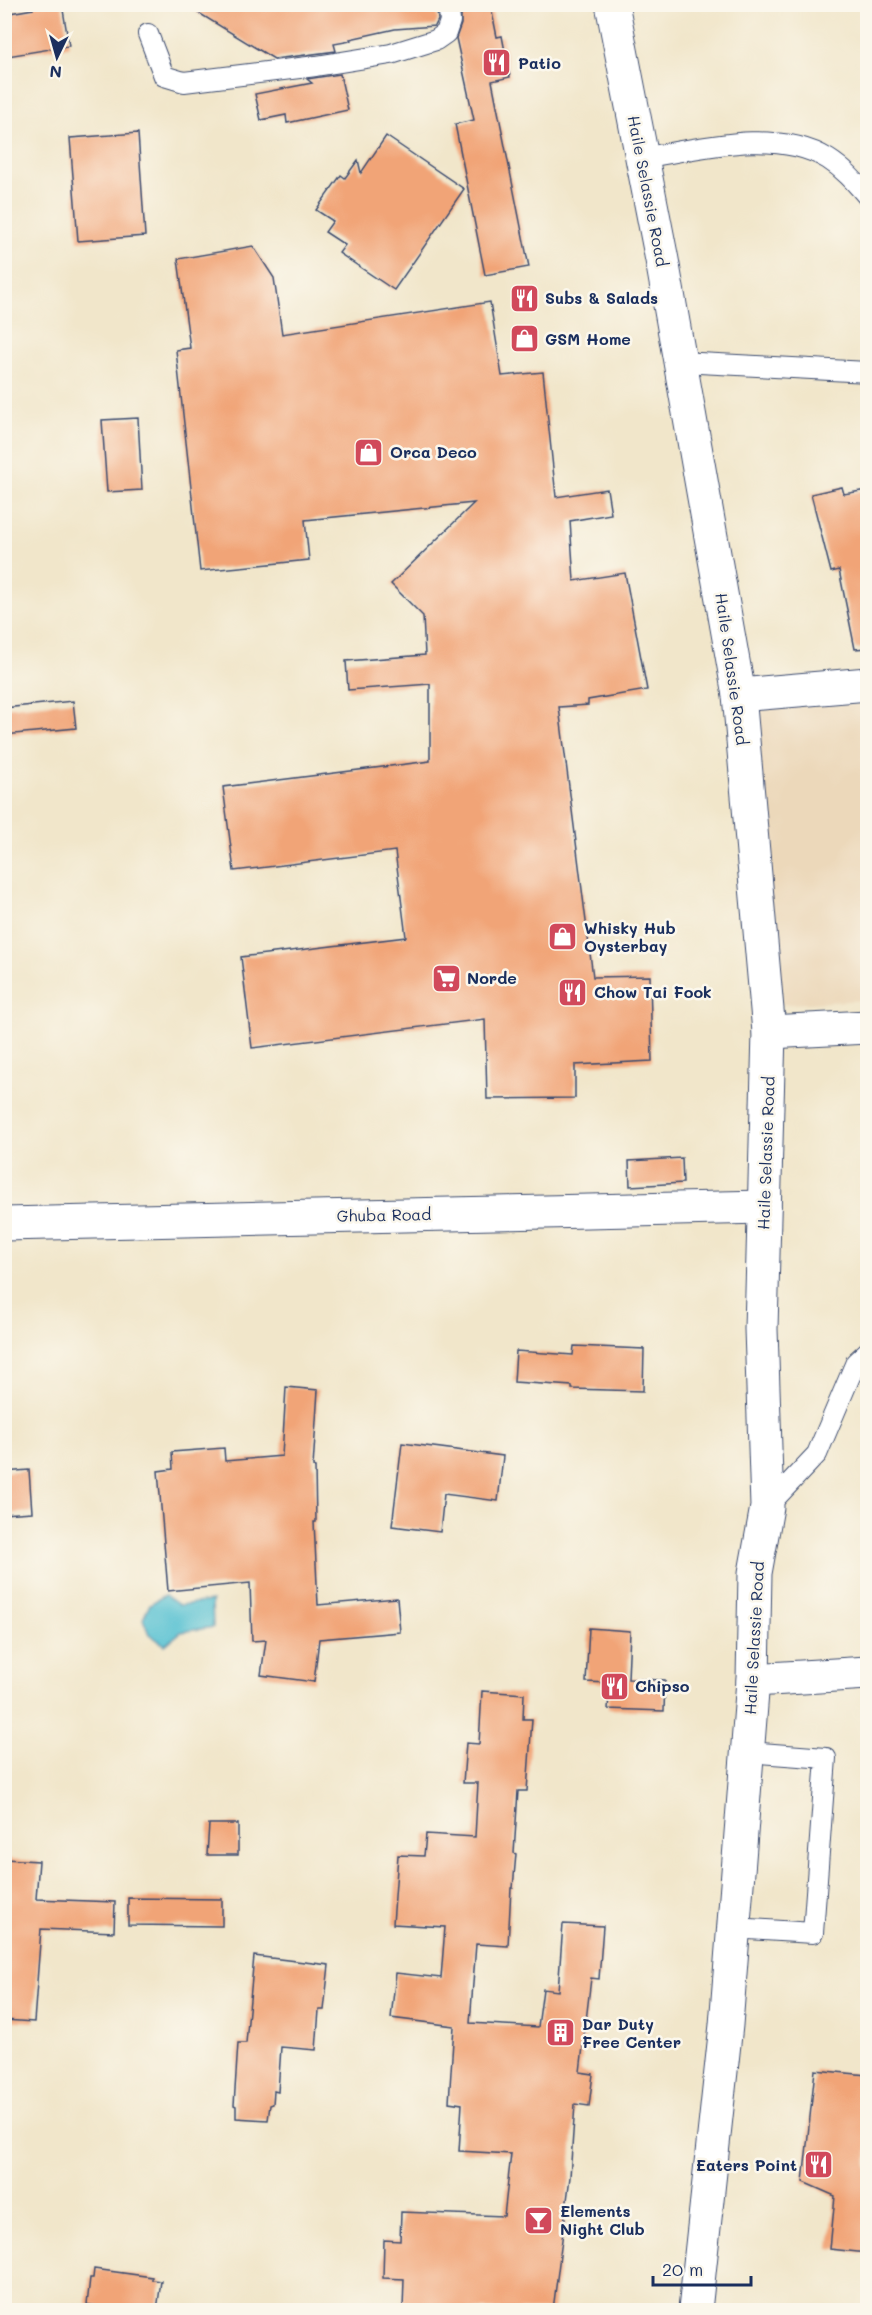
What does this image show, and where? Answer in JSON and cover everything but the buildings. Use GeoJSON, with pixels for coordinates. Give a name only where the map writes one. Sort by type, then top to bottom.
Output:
{"type":"FeatureCollection","features":[{"type":"Feature","properties":{"kind":"street","name":"Haile Selassie Road"},"geometry":{"type":"LineString","coordinates":[[612,4],[681,362],[739,695],[769,1032],[761,1329],[767,1507],[755,1573],[753,1680],[726,2025],[695,2310]]}},
{"type":"Feature","properties":{"kind":"street"},"geometry":{"type":"LineString","coordinates":[[739,695],[867,684]]}},
{"type":"Feature","properties":{"kind":"street"},"geometry":{"type":"LineString","coordinates":[[769,1032],[867,1027]]}},
{"type":"Feature","properties":{"kind":"street","name":"Ghuba Road"},"geometry":{"type":"LineString","coordinates":[[4,1224],[764,1207]]}},
{"type":"Feature","properties":{"kind":"street"},"geometry":{"type":"LineString","coordinates":[[753,1680],[867,1673]]}},
{"type":"Feature","properties":{"kind":"lane"},"geometry":{"type":"LineString","coordinates":[[148,34],[164,76],[184,82],[316,66],[391,54],[436,40],[446,33],[450,21],[448,4]]}},
{"type":"Feature","properties":{"kind":"lane"},"geometry":{"type":"LineString","coordinates":[[642,159],[724,145],[772,142],[800,147],[826,158],[848,174],[867,197]]}},
{"type":"Feature","properties":{"kind":"lane"},"geometry":{"type":"LineString","coordinates":[[681,362],[867,372]]}},
{"type":"Feature","properties":{"kind":"lane"},"geometry":{"type":"LineString","coordinates":[[767,1507],[817,1454],[856,1362],[867,1351]]}},
{"type":"Feature","properties":{"kind":"lane"},"geometry":{"type":"LineString","coordinates":[[733,1928],[813,1933],[826,1758],[747,1752]]}},
{"type":"Feature","properties":{"kind":"shaded area"},"geometry":{"type":"Polygon","coordinates":[[[867,703],[867,1000],[775,1005],[746,710],[867,703]]]}},
{"type":"Feature","properties":{"kind":"water"},"geometry":{"type":"Polygon","coordinates":[[[165,1595],[179,1605],[212,1601],[213,1627],[181,1632],[165,1645],[149,1634],[143,1619],[150,1604],[165,1595]]]}},
{"type":"Feature","properties":{"kind":"place","name":"Patio"},"geometry":{"type":"Point","coordinates":[497,63]}},
{"type":"Feature","properties":{"kind":"place","name":"Subs & Salads"},"geometry":{"type":"Point","coordinates":[524,298]}},
{"type":"Feature","properties":{"kind":"place","name":"GSM Home"},"geometry":{"type":"Point","coordinates":[524,339]}},
{"type":"Feature","properties":{"kind":"place","name":"Orca Deco"},"geometry":{"type":"Point","coordinates":[369,452]}},
{"type":"Feature","properties":{"kind":"place","name":"Whisky Hub Oysterbay"},"geometry":{"type":"Point","coordinates":[563,937]}},
{"type":"Feature","properties":{"kind":"place","name":"Norde"},"geometry":{"type":"Point","coordinates":[446,978]}},
{"type":"Feature","properties":{"kind":"place","name":"Chow Tai Fook"},"geometry":{"type":"Point","coordinates":[573,992]}},
{"type":"Feature","properties":{"kind":"place","name":"Chipso"},"geometry":{"type":"Point","coordinates":[614,1686]}},
{"type":"Feature","properties":{"kind":"place","name":"Dar Duty Free Center"},"geometry":{"type":"Point","coordinates":[561,2033]}},
{"type":"Feature","properties":{"kind":"place","name":"Eaters Point"},"geometry":{"type":"Point","coordinates":[818,2165]}},
{"type":"Feature","properties":{"kind":"place","name":"Elements Night Club"},"geometry":{"type":"Point","coordinates":[539,2220]}}]}
